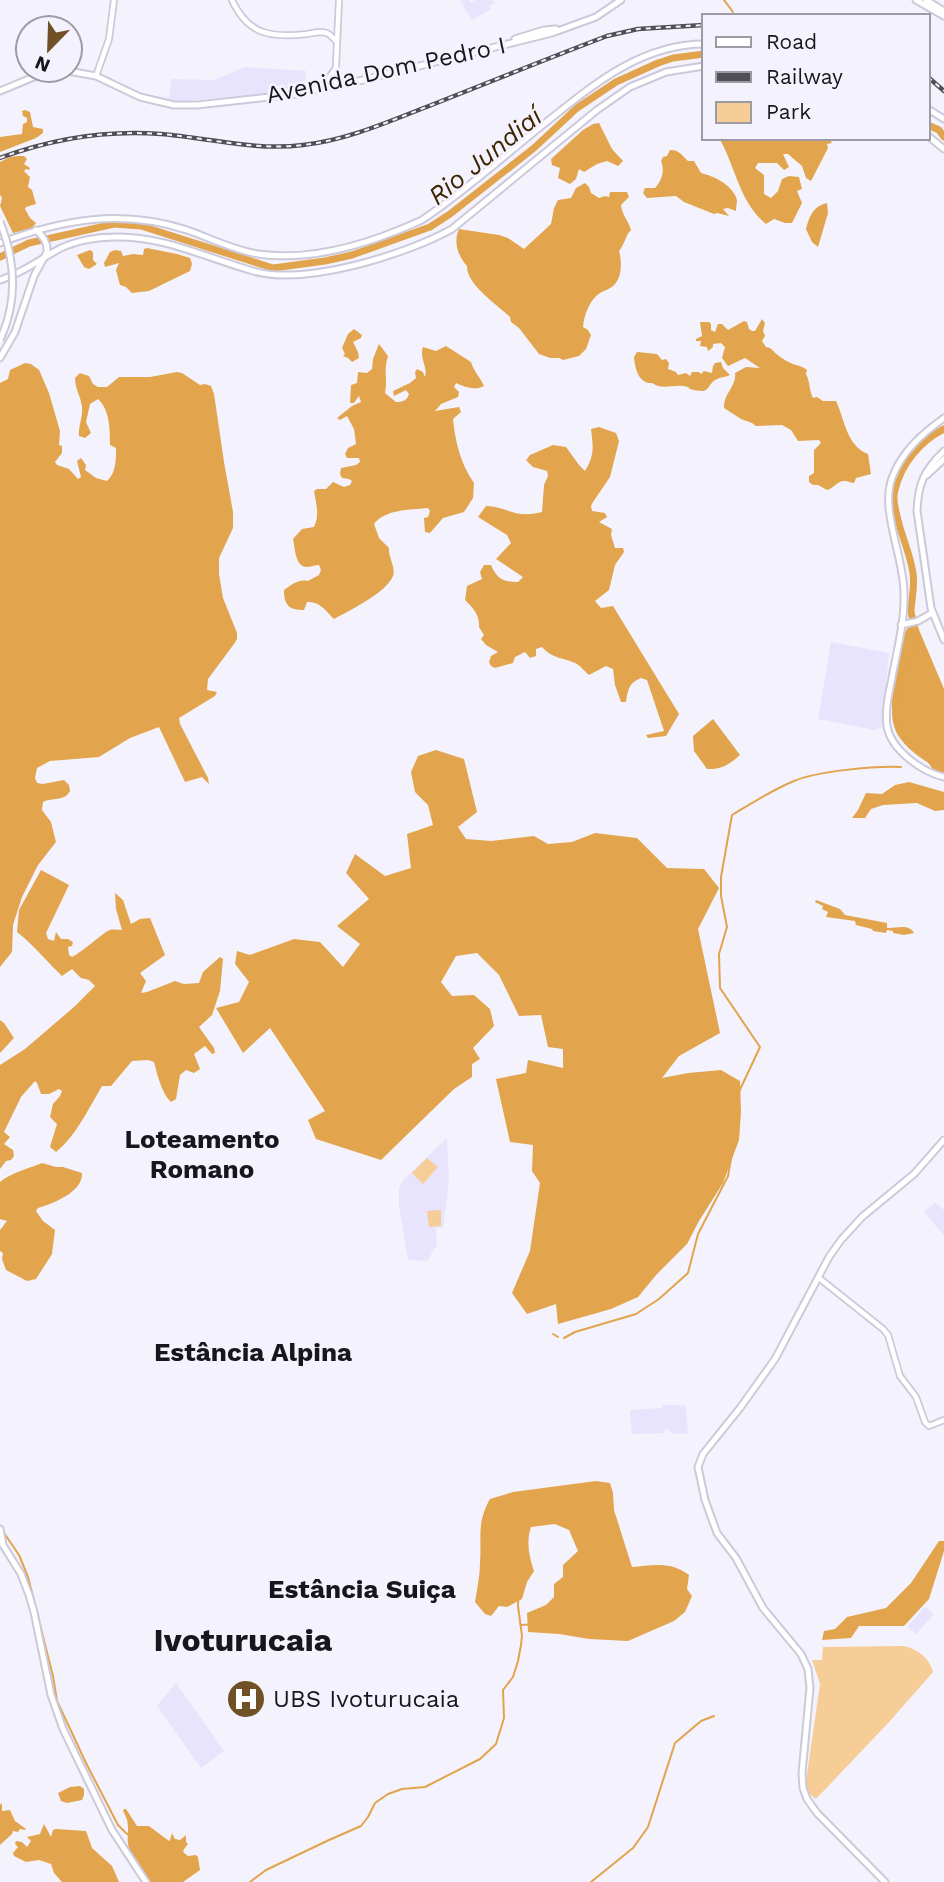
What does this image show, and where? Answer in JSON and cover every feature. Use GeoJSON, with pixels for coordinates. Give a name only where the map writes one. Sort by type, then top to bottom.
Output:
{"type":"FeatureCollection","features":[{"type":"Feature","properties":{"kind":"main road","name":"Avenida Dom Pedro I"},"geometry":{"type":"LineString","coordinates":[[0,89],[51,71],[97,75],[140,97],[174,105],[296,94],[463,56],[569,28],[596,17],[621,0]]}},
{"type":"Feature","properties":{"kind":"main road"},"geometry":{"type":"LineString","coordinates":[[916,0],[944,13]]}},
{"type":"Feature","properties":{"kind":"main road"},"geometry":{"type":"LineString","coordinates":[[926,0],[944,13]]}},
{"type":"Feature","properties":{"kind":"main road","name":"Avenida Dom Pedro I"},"geometry":{"type":"LineString","coordinates":[[84,72],[163,101],[183,103],[222,100],[335,84],[544,30],[569,28]]}},
{"type":"Feature","properties":{"kind":"main road"},"geometry":{"type":"LineString","coordinates":[[0,243],[66,222],[117,218],[155,222],[255,254],[310,254],[349,246],[422,220],[583,93],[621,67],[646,55],[702,44]]}},
{"type":"Feature","properties":{"kind":"main road"},"geometry":{"type":"LineString","coordinates":[[0,280],[14,276],[63,247],[89,239],[113,237],[146,239],[254,271],[294,276],[359,263],[414,247],[453,229],[597,110],[630,87],[666,72],[702,66]]}},
{"type":"Feature","properties":{"kind":"main road"},"geometry":{"type":"LineString","coordinates":[[324,85],[335,72],[345,81]]}},
{"type":"Feature","properties":{"kind":"main road"},"geometry":{"type":"LineString","coordinates":[[930,138],[944,149]]}},
{"type":"Feature","properties":{"kind":"main road"},"geometry":{"type":"LineString","coordinates":[[0,222],[11,255],[14,282],[10,313],[0,340]]}},
{"type":"Feature","properties":{"kind":"main road"},"geometry":{"type":"LineString","coordinates":[[0,358],[15,332],[34,276],[44,259],[47,248],[36,230]]}},
{"type":"Feature","properties":{"kind":"main road"},"geometry":{"type":"LineString","coordinates":[[944,418],[914,443],[898,466],[888,492],[889,511],[903,571],[904,625],[887,701],[887,727],[892,737],[911,761],[944,777]]}},
{"type":"Feature","properties":{"kind":"main road"},"geometry":{"type":"LineString","coordinates":[[944,451],[922,479],[917,511],[932,612],[944,640]]}},
{"type":"Feature","properties":{"kind":"main road"},"geometry":{"type":"LineString","coordinates":[[922,479],[944,459]]}},
{"type":"Feature","properties":{"kind":"main road"},"geometry":{"type":"LineString","coordinates":[[904,625],[923,619],[932,612]]}},
{"type":"Feature","properties":{"kind":"main road"},"geometry":{"type":"LineString","coordinates":[[885,1882],[817,1813],[807,1799],[802,1773],[810,1688],[808,1669],[801,1654],[763,1608],[736,1558],[717,1533],[698,1472],[703,1454],[775,1359],[829,1257],[864,1214],[914,1174],[944,1140]]}},
{"type":"Feature","properties":{"kind":"main road"},"geometry":{"type":"LineString","coordinates":[[0,1529],[3,1545],[21,1574],[29,1595],[51,1695],[60,1721],[112,1830],[146,1882]]}},
{"type":"Feature","properties":{"kind":"street"},"geometry":{"type":"LineString","coordinates":[[97,75],[108,39],[114,0]]}},
{"type":"Feature","properties":{"kind":"street"},"geometry":{"type":"LineString","coordinates":[[232,0],[246,23],[264,33],[288,36],[320,32],[327,33],[337,42]]}},
{"type":"Feature","properties":{"kind":"street"},"geometry":{"type":"LineString","coordinates":[[335,84],[339,0]]}},
{"type":"Feature","properties":{"kind":"street"},"geometry":{"type":"LineString","coordinates":[[819,1278],[888,1335],[900,1376],[916,1397],[925,1422],[929,1426],[944,1420]]}},
{"type":"Feature","properties":{"kind":"shaded area"},"geometry":{"type":"Polygon","coordinates":[[[460,0],[469,0],[471,3],[475,0],[492,0],[495,4],[489,5],[491,9],[472,20],[460,0]]]}},
{"type":"Feature","properties":{"kind":"shaded area"},"geometry":{"type":"Polygon","coordinates":[[[244,67],[306,71],[305,87],[182,101],[169,99],[171,79],[215,80],[244,67]]]}},
{"type":"Feature","properties":{"kind":"shaded area"},"geometry":{"type":"Polygon","coordinates":[[[22,111],[30,112],[33,127],[43,129],[43,133],[0,152],[0,137],[22,134],[23,124],[27,122],[22,111]]]}},
{"type":"Feature","properties":{"kind":"shaded area"},"geometry":{"type":"Polygon","coordinates":[[[599,123],[612,149],[623,161],[618,166],[607,161],[584,172],[579,169],[576,179],[570,184],[558,178],[560,168],[552,165],[551,159],[583,130],[599,123]]]}},
{"type":"Feature","properties":{"kind":"shaded area"},"geometry":{"type":"Polygon","coordinates":[[[720,140],[830,140],[832,143],[827,144],[828,148],[811,181],[806,178],[802,166],[788,154],[783,154],[789,167],[784,170],[777,163],[758,163],[755,168],[764,175],[764,194],[771,198],[778,191],[782,179],[789,176],[799,177],[802,189],[797,191],[802,203],[792,223],[774,219],[766,224],[757,215],[744,195],[720,140]]]}},
{"type":"Feature","properties":{"kind":"shaded area"},"geometry":{"type":"Polygon","coordinates":[[[670,150],[678,152],[688,161],[694,161],[701,173],[717,179],[732,190],[737,200],[736,211],[728,208],[723,209],[729,216],[714,214],[676,196],[647,198],[643,193],[645,188],[655,188],[661,179],[661,161],[670,150]]]}},
{"type":"Feature","properties":{"kind":"shaded area"},"geometry":{"type":"Polygon","coordinates":[[[24,156],[27,159],[24,164],[30,168],[24,171],[30,177],[28,187],[32,190],[36,204],[25,209],[36,223],[32,228],[13,233],[0,206],[0,162],[10,157],[24,156]]]}},
{"type":"Feature","properties":{"kind":"shaded area"},"geometry":{"type":"Polygon","coordinates":[[[585,183],[591,193],[599,198],[609,197],[610,192],[627,192],[629,197],[621,205],[631,230],[619,251],[621,268],[617,281],[596,296],[586,313],[583,327],[591,335],[586,349],[579,356],[563,360],[550,358],[539,354],[511,322],[510,317],[471,280],[467,266],[457,249],[457,234],[459,229],[499,235],[524,249],[551,224],[558,200],[571,198],[576,188],[585,183]]]}},
{"type":"Feature","properties":{"kind":"shaded area"},"geometry":{"type":"Polygon","coordinates":[[[827,203],[828,213],[818,247],[812,242],[806,229],[815,209],[827,203]]]}},
{"type":"Feature","properties":{"kind":"shaded area"},"geometry":{"type":"Polygon","coordinates":[[[144,249],[190,258],[190,271],[149,291],[132,293],[120,285],[116,270],[119,263],[105,267],[104,263],[110,252],[115,250],[121,251],[123,256],[143,255],[144,249]]]}},
{"type":"Feature","properties":{"kind":"shaded area"},"geometry":{"type":"Polygon","coordinates":[[[90,250],[97,264],[89,269],[84,267],[77,255],[90,250]]]}},
{"type":"Feature","properties":{"kind":"shaded area"},"geometry":{"type":"Polygon","coordinates":[[[762,319],[765,323],[765,336],[762,341],[766,347],[792,364],[807,370],[813,398],[836,401],[855,445],[868,454],[871,474],[856,478],[854,483],[840,482],[827,490],[813,485],[809,482],[809,476],[814,473],[814,450],[821,443],[819,440],[798,441],[791,430],[782,425],[756,426],[724,408],[735,373],[746,367],[760,368],[745,358],[728,366],[722,358],[725,347],[721,343],[713,344],[708,351],[707,347],[700,346],[701,341],[696,339],[702,336],[700,322],[709,322],[711,330],[715,332],[718,324],[728,330],[744,321],[749,329],[755,331],[762,319]]]}},
{"type":"Feature","properties":{"kind":"shaded area"},"geometry":{"type":"Polygon","coordinates":[[[354,329],[362,335],[353,342],[359,358],[352,362],[343,356],[345,354],[342,348],[348,334],[354,329]]]}},
{"type":"Feature","properties":{"kind":"shaded area"},"geometry":{"type":"Polygon","coordinates":[[[379,344],[388,356],[385,393],[396,402],[404,401],[409,394],[406,390],[394,396],[393,391],[416,378],[417,369],[423,372],[425,377],[423,347],[436,351],[446,346],[471,362],[484,386],[474,388],[456,383],[454,387],[459,392],[458,397],[441,404],[435,411],[459,407],[461,412],[453,419],[454,427],[462,461],[474,483],[473,498],[464,512],[443,518],[430,533],[425,532],[424,518],[428,517],[428,508],[398,511],[379,519],[374,524],[379,538],[389,548],[393,576],[375,595],[334,619],[316,603],[307,602],[304,610],[291,608],[286,603],[284,590],[298,581],[308,581],[319,575],[321,570],[319,565],[302,566],[296,556],[293,539],[302,529],[314,527],[317,513],[314,491],[326,489],[333,482],[344,487],[352,481],[342,478],[340,474],[341,468],[360,462],[359,458],[347,458],[345,454],[348,448],[356,444],[354,429],[347,416],[340,420],[337,418],[361,402],[359,396],[354,403],[350,403],[351,385],[357,383],[358,372],[367,373],[372,369],[379,344]]]}},
{"type":"Feature","properties":{"kind":"shaded area"},"geometry":{"type":"Polygon","coordinates":[[[637,352],[657,354],[662,360],[666,359],[669,363],[668,369],[678,375],[686,373],[690,376],[692,372],[701,374],[704,371],[712,373],[715,363],[721,362],[730,375],[717,379],[702,391],[683,386],[660,386],[641,378],[634,357],[637,352]]]}},
{"type":"Feature","properties":{"kind":"shaded area"},"geometry":{"type":"Polygon","coordinates":[[[25,363],[39,370],[49,393],[60,431],[59,445],[62,446],[62,453],[55,462],[69,469],[78,479],[81,477],[77,461],[81,458],[86,465],[85,470],[96,478],[107,481],[116,462],[116,448],[110,445],[107,414],[98,399],[90,404],[86,422],[91,433],[85,438],[79,436],[82,407],[75,378],[80,373],[89,376],[98,387],[107,387],[119,377],[150,377],[177,372],[200,385],[211,386],[233,512],[233,528],[219,558],[219,574],[223,598],[237,639],[208,679],[207,690],[217,692],[215,696],[179,718],[209,784],[202,777],[185,782],[159,727],[130,738],[99,757],[50,761],[37,768],[37,783],[64,780],[70,791],[65,797],[43,802],[42,810],[51,822],[56,842],[38,865],[22,897],[13,925],[12,952],[0,967],[0,383],[8,379],[10,370],[25,363]]]}},
{"type":"Feature","properties":{"kind":"shaded area"},"geometry":{"type":"Polygon","coordinates":[[[599,427],[616,433],[619,441],[610,477],[593,502],[592,511],[605,513],[607,517],[599,522],[612,529],[615,548],[623,548],[624,552],[615,565],[609,590],[595,601],[601,608],[613,606],[679,714],[666,736],[648,738],[646,735],[664,731],[647,680],[641,678],[634,682],[628,690],[626,702],[621,702],[613,669],[606,666],[589,675],[577,664],[554,656],[542,647],[536,649],[536,656],[530,658],[525,652],[515,657],[513,663],[495,668],[491,666],[491,656],[498,652],[481,639],[484,635],[477,615],[465,600],[467,586],[482,579],[480,572],[484,565],[491,565],[498,577],[504,580],[518,582],[523,577],[496,559],[511,543],[507,535],[478,517],[486,506],[524,514],[542,512],[547,471],[533,467],[526,460],[530,455],[553,445],[566,447],[585,471],[592,455],[591,429],[599,427]]]}},
{"type":"Feature","properties":{"kind":"shaded area"},"geometry":{"type":"Polygon","coordinates":[[[917,625],[944,689],[944,773],[933,770],[898,735],[894,725],[892,699],[905,632],[917,625]]]}},
{"type":"Feature","properties":{"kind":"shaded area"},"geometry":{"type":"Polygon","coordinates":[[[831,642],[889,653],[882,727],[875,730],[818,719],[831,642]]]}},
{"type":"Feature","properties":{"kind":"shaded area"},"geometry":{"type":"Polygon","coordinates":[[[713,719],[740,755],[725,766],[707,769],[694,751],[693,736],[713,719]]]}},
{"type":"Feature","properties":{"kind":"shaded area"},"geometry":{"type":"Polygon","coordinates":[[[436,750],[464,759],[477,812],[458,827],[466,839],[491,841],[534,836],[548,844],[572,842],[595,833],[637,838],[667,868],[704,869],[719,888],[698,929],[720,1033],[679,1056],[662,1078],[721,1070],[740,1081],[739,1140],[723,1183],[687,1244],[638,1297],[611,1309],[558,1324],[556,1304],[527,1314],[512,1293],[530,1251],[540,1183],[532,1171],[533,1145],[510,1142],[496,1079],[526,1073],[528,1060],[563,1068],[563,1049],[548,1047],[541,1015],[519,1016],[499,975],[477,953],[456,956],[441,982],[452,996],[474,995],[490,1009],[494,1026],[473,1048],[480,1059],[472,1064],[472,1077],[454,1089],[381,1160],[316,1139],[308,1120],[325,1111],[270,1028],[243,1053],[216,1008],[239,1002],[249,982],[235,964],[237,951],[250,955],[294,939],[320,942],[343,967],[360,944],[337,926],[369,899],[346,873],[355,854],[385,876],[411,868],[407,834],[433,825],[428,805],[415,792],[411,772],[418,756],[436,750]]]}},
{"type":"Feature","properties":{"kind":"shaded area"},"geometry":{"type":"Polygon","coordinates":[[[909,782],[944,792],[944,810],[935,811],[917,803],[883,805],[871,809],[865,818],[852,818],[866,793],[882,794],[895,785],[909,782]]]}},
{"type":"Feature","properties":{"kind":"shaded area"},"geometry":{"type":"Polygon","coordinates":[[[41,870],[69,885],[46,933],[48,939],[54,941],[56,932],[61,939],[73,942],[72,946],[68,947],[72,957],[107,931],[122,930],[115,893],[123,900],[131,924],[150,918],[165,955],[140,973],[146,981],[141,993],[175,981],[184,984],[199,983],[203,972],[220,957],[223,959],[220,991],[212,1015],[199,1027],[215,1053],[212,1054],[205,1046],[194,1054],[200,1069],[194,1073],[186,1070],[180,1075],[176,1099],[171,1102],[162,1089],[154,1062],[132,1061],[111,1086],[102,1086],[76,1130],[56,1152],[50,1147],[57,1124],[50,1117],[53,1104],[62,1091],[59,1089],[49,1094],[41,1094],[35,1081],[21,1097],[4,1132],[10,1137],[4,1144],[13,1150],[14,1156],[0,1169],[0,1065],[25,1049],[95,986],[72,969],[62,976],[17,932],[19,910],[41,870]]]}},
{"type":"Feature","properties":{"kind":"shaded area"},"geometry":{"type":"Polygon","coordinates":[[[816,900],[840,909],[845,915],[887,923],[887,928],[909,928],[914,933],[904,935],[887,930],[886,933],[873,931],[856,925],[855,921],[826,917],[828,912],[815,902],[816,900]]]}},
{"type":"Feature","properties":{"kind":"shaded area"},"geometry":{"type":"Polygon","coordinates":[[[0,1020],[14,1038],[0,1053],[0,1020]]]}},
{"type":"Feature","properties":{"kind":"shaded area"},"geometry":{"type":"Polygon","coordinates":[[[447,1138],[449,1181],[443,1228],[436,1228],[437,1245],[427,1261],[408,1260],[399,1207],[399,1189],[403,1180],[447,1138]]]}},
{"type":"Feature","properties":{"kind":"shaded area"},"geometry":{"type":"Polygon","coordinates":[[[42,1163],[82,1173],[78,1186],[73,1191],[36,1211],[43,1221],[55,1230],[52,1254],[36,1279],[27,1281],[6,1270],[2,1259],[0,1230],[7,1221],[0,1219],[0,1182],[42,1163]]]}},
{"type":"Feature","properties":{"kind":"shaded area"},"geometry":{"type":"Polygon","coordinates":[[[935,1203],[944,1210],[944,1236],[924,1212],[935,1203]]]}},
{"type":"Feature","properties":{"kind":"shaded area"},"geometry":{"type":"Polygon","coordinates":[[[663,1405],[686,1407],[687,1434],[670,1433],[670,1430],[665,1429],[664,1433],[632,1434],[630,1410],[662,1408],[663,1405]]]}},
{"type":"Feature","properties":{"kind":"shaded area"},"geometry":{"type":"Polygon","coordinates":[[[596,1481],[610,1483],[614,1510],[632,1567],[669,1566],[689,1575],[687,1589],[692,1596],[685,1612],[674,1621],[628,1641],[528,1632],[527,1613],[546,1605],[554,1597],[554,1584],[563,1577],[563,1565],[578,1551],[569,1530],[555,1524],[531,1527],[529,1549],[534,1571],[527,1582],[522,1599],[507,1607],[499,1606],[491,1616],[485,1614],[475,1602],[480,1573],[481,1523],[490,1499],[513,1492],[596,1481]]]}},
{"type":"Feature","properties":{"kind":"shaded area"},"geometry":{"type":"Polygon","coordinates":[[[939,1541],[944,1541],[944,1551],[929,1599],[904,1626],[859,1626],[851,1638],[822,1640],[824,1631],[835,1629],[847,1617],[886,1608],[911,1583],[939,1541]]]}},
{"type":"Feature","properties":{"kind":"shaded area"},"geometry":{"type":"Polygon","coordinates":[[[925,1607],[934,1614],[916,1634],[907,1627],[925,1607]]]}},
{"type":"Feature","properties":{"kind":"shaded area"},"geometry":{"type":"Polygon","coordinates":[[[176,1683],[224,1751],[201,1768],[157,1706],[176,1683]]]}},
{"type":"Feature","properties":{"kind":"shaded area"},"geometry":{"type":"Polygon","coordinates":[[[80,1786],[84,1789],[82,1800],[67,1803],[61,1801],[58,1793],[80,1786]]]}},
{"type":"Feature","properties":{"kind":"shaded area"},"geometry":{"type":"Polygon","coordinates":[[[2,1803],[2,1811],[10,1810],[15,1821],[26,1829],[13,1831],[0,1845],[0,1805],[2,1803]]]}},
{"type":"Feature","properties":{"kind":"shaded area"},"geometry":{"type":"Polygon","coordinates":[[[124,1809],[137,1826],[149,1826],[169,1841],[172,1833],[175,1839],[180,1840],[186,1835],[188,1844],[183,1852],[188,1856],[198,1857],[200,1870],[183,1882],[149,1882],[130,1851],[124,1809]]]}},
{"type":"Feature","properties":{"kind":"shaded area"},"geometry":{"type":"Polygon","coordinates":[[[44,1824],[51,1837],[56,1829],[86,1831],[92,1848],[112,1866],[119,1882],[62,1882],[54,1873],[51,1864],[39,1860],[26,1862],[14,1856],[13,1853],[18,1847],[16,1841],[27,1847],[31,1841],[27,1837],[40,1834],[44,1824]]]}},
{"type":"Feature","properties":{"kind":"green space"},"geometry":{"type":"Polygon","coordinates":[[[427,1158],[438,1167],[423,1184],[412,1173],[427,1158]]]}},
{"type":"Feature","properties":{"kind":"green space"},"geometry":{"type":"Polygon","coordinates":[[[441,1210],[441,1226],[429,1227],[427,1211],[441,1210]]]}},
{"type":"Feature","properties":{"kind":"green space"},"geometry":{"type":"Polygon","coordinates":[[[903,1646],[922,1654],[933,1672],[816,1799],[808,1793],[806,1781],[820,1684],[812,1660],[822,1660],[823,1647],[903,1646]]]}},
{"type":"Feature","properties":{"kind":"waterway"},"geometry":{"type":"LineString","coordinates":[[724,0],[733,12]]}},
{"type":"Feature","properties":{"kind":"waterway","name":"Rio Jundiaí"},"geometry":{"type":"LineString","coordinates":[[0,257],[29,243],[114,224],[141,226],[273,268],[352,255],[430,227],[450,214],[534,148],[577,108],[616,82],[673,58],[702,54]]}},
{"type":"Feature","properties":{"kind":"waterway","name":"Rio Jundiaí"},"geometry":{"type":"LineString","coordinates":[[930,126],[939,130],[944,137]]}},
{"type":"Feature","properties":{"kind":"waterway","name":"Rio Jundiaí"},"geometry":{"type":"LineString","coordinates":[[944,429],[927,440],[907,462],[898,480],[894,497],[913,573],[911,610],[916,638],[897,692],[897,724],[912,746],[944,766]]}},
{"type":"Feature","properties":{"kind":"waterway","name":"Rio Jundiaí"},"geometry":{"type":"LineString","coordinates":[[935,766],[941,765]]}},
{"type":"Feature","properties":{"kind":"waterway"},"geometry":{"type":"LineString","coordinates":[[564,1338],[575,1332],[636,1314],[659,1299],[688,1273],[698,1234],[728,1176],[737,1096],[760,1047],[720,988],[719,954],[727,927],[721,896],[721,877],[732,815],[778,788],[804,777],[846,770],[901,767]]}},
{"type":"Feature","properties":{"kind":"waterway"},"geometry":{"type":"LineString","coordinates":[[553,1334],[558,1337]]}},
{"type":"Feature","properties":{"kind":"waterway"},"geometry":{"type":"LineString","coordinates":[[4,1533],[19,1555],[28,1577],[57,1701],[86,1763],[118,1825],[157,1856],[179,1882]]}},
{"type":"Feature","properties":{"kind":"waterway"},"geometry":{"type":"LineString","coordinates":[[250,1882],[266,1870],[361,1826],[375,1803],[388,1794],[402,1789],[425,1787],[480,1759],[496,1744],[504,1718],[503,1690],[513,1677],[521,1645],[518,1606],[520,1542]]}},
{"type":"Feature","properties":{"kind":"waterway"},"geometry":{"type":"LineString","coordinates":[[521,1625],[611,1621],[665,1607]]}},
{"type":"Feature","properties":{"kind":"waterway"},"geometry":{"type":"LineString","coordinates":[[591,1882],[633,1848],[648,1827],[675,1743],[701,1721],[714,1716]]}},
{"type":"Feature","properties":{"kind":"railway"},"geometry":{"type":"LineString","coordinates":[[0,158],[59,141],[120,133],[161,134],[267,146],[320,142],[386,123],[607,36],[638,29],[702,25]]}},
{"type":"Feature","properties":{"kind":"railway"},"geometry":{"type":"LineString","coordinates":[[930,79],[944,91]]}},
{"type":"Feature","properties":{"kind":"place","name":"UBS Ivoturucaia"},"geometry":{"type":"Point","coordinates":[246,1699]}},
{"type":"Feature","properties":{"kind":"district","name":"Loteamento Romano"},"geometry":{"type":"Point","coordinates":[202,1154]}},
{"type":"Feature","properties":{"kind":"district","name":"Estância Alpina"},"geometry":{"type":"Point","coordinates":[253,1352]}},
{"type":"Feature","properties":{"kind":"district","name":"Estância Suiça"},"geometry":{"type":"Point","coordinates":[362,1589]}},
{"type":"Feature","properties":{"kind":"district","name":"Ivoturucaia"},"geometry":{"type":"Point","coordinates":[243,1640]}}]}
